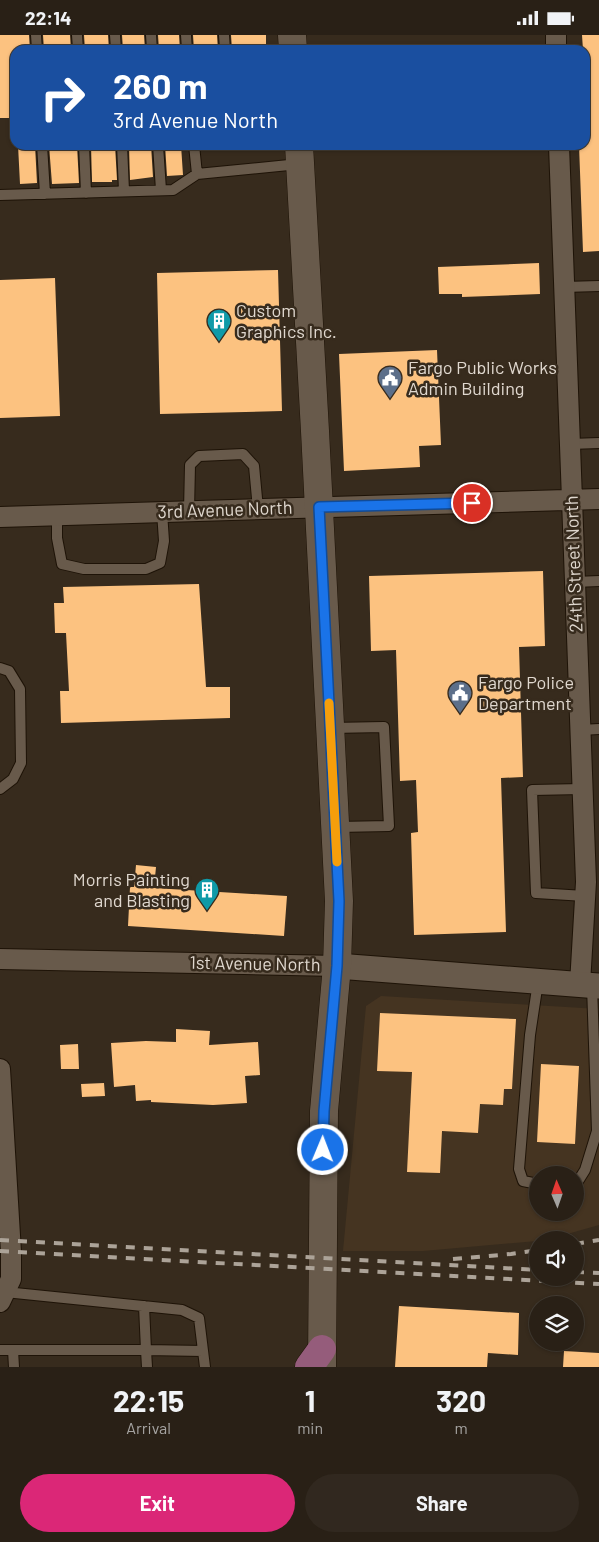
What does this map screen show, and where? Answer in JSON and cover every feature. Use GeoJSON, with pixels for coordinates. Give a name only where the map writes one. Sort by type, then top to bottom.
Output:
{"type":"FeatureCollection","features":[{"type":"Feature","properties":{"kind":"main road"},"geometry":{"type":"LineString","coordinates":[[299,154],[339,901],[337,966],[324,1111],[320,1362]]}},
{"type":"Feature","properties":{"kind":"street","name":"24th Street North"},"geometry":{"type":"LineString","coordinates":[[559,150],[575,582],[589,730],[582,789],[590,985]]}},
{"type":"Feature","properties":{"kind":"street","name":"3rd Avenue North"},"geometry":{"type":"LineString","coordinates":[[0,517],[599,499]]}},
{"type":"Feature","properties":{"kind":"street","name":"1st Avenue North"},"geometry":{"type":"LineString","coordinates":[[0,959],[337,966],[590,985]]}},
{"type":"Feature","properties":{"kind":"street"},"geometry":{"type":"LineString","coordinates":[[0,1069],[2,1139],[10,1252],[10,1279],[2,1297]]}},
{"type":"Feature","properties":{"kind":"lane"},"geometry":{"type":"LineString","coordinates":[[42,150],[45,194]]}},
{"type":"Feature","properties":{"kind":"lane"},"geometry":{"type":"LineString","coordinates":[[84,150],[86,193]]}},
{"type":"Feature","properties":{"kind":"lane"},"geometry":{"type":"LineString","coordinates":[[122,150],[124,191]]}},
{"type":"Feature","properties":{"kind":"lane"},"geometry":{"type":"LineString","coordinates":[[158,150],[161,190]]}},
{"type":"Feature","properties":{"kind":"lane"},"geometry":{"type":"LineString","coordinates":[[195,150],[197,174]]}},
{"type":"Feature","properties":{"kind":"lane"},"geometry":{"type":"LineString","coordinates":[[0,195],[172,190],[197,174],[299,154]]}},
{"type":"Feature","properties":{"kind":"lane"},"geometry":{"type":"LineString","coordinates":[[564,287],[599,286]]}},
{"type":"Feature","properties":{"kind":"lane"},"geometry":{"type":"LineString","coordinates":[[570,444],[599,443]]}},
{"type":"Feature","properties":{"kind":"lane"},"geometry":{"type":"LineString","coordinates":[[189,511],[190,465],[199,456],[243,454],[254,466],[258,509]]}},
{"type":"Feature","properties":{"kind":"lane"},"geometry":{"type":"LineString","coordinates":[[57,515],[57,539],[62,564],[84,569],[146,569],[160,563],[164,541],[162,512]]}},
{"type":"Feature","properties":{"kind":"lane"},"geometry":{"type":"LineString","coordinates":[[575,582],[599,581]]}},
{"type":"Feature","properties":{"kind":"lane"},"geometry":{"type":"LineString","coordinates":[[0,668],[9,671],[20,689],[20,763],[13,779],[0,789]]}},
{"type":"Feature","properties":{"kind":"lane"},"geometry":{"type":"LineString","coordinates":[[330,728],[384,727],[389,825],[336,827]]}},
{"type":"Feature","properties":{"kind":"lane"},"geometry":{"type":"LineString","coordinates":[[582,789],[532,790],[536,893],[585,896]]}},
{"type":"Feature","properties":{"kind":"lane"},"geometry":{"type":"LineString","coordinates":[[529,1182],[523,1181],[519,1169],[530,1035],[538,982]]}},
{"type":"Feature","properties":{"kind":"lane"},"geometry":{"type":"LineString","coordinates":[[584,1170],[597,1131],[590,985]]}},
{"type":"Feature","properties":{"kind":"lane"},"geometry":{"type":"LineString","coordinates":[[2,1297],[182,1310],[199,1318],[205,1367]]}},
{"type":"Feature","properties":{"kind":"lane"},"geometry":{"type":"LineString","coordinates":[[144,1306],[146,1367]]}},
{"type":"Feature","properties":{"kind":"lane"},"geometry":{"type":"LineString","coordinates":[[0,1350],[203,1351]]}},
{"type":"Feature","properties":{"kind":"lane"},"geometry":{"type":"LineString","coordinates":[[13,1350],[14,1367]]}},
{"type":"Feature","properties":{"kind":"shaded area"},"geometry":{"type":"Polygon","coordinates":[[[381,996],[599,1009],[599,1225],[578,1231],[529,1231],[529,1242],[423,1251],[343,1251],[366,1006],[381,996]]]}},
{"type":"Feature","properties":{"kind":"building"},"geometry":{"type":"Polygon","coordinates":[[[0,35],[29,35],[30,45],[10,45],[10,118],[0,118],[0,35]]]}},
{"type":"Feature","properties":{"kind":"building"},"geometry":{"type":"Polygon","coordinates":[[[43,35],[70,35],[71,45],[44,45],[43,35]]]}},
{"type":"Feature","properties":{"kind":"building"},"geometry":{"type":"Polygon","coordinates":[[[84,35],[108,35],[109,45],[85,45],[84,35]]]}},
{"type":"Feature","properties":{"kind":"building"},"geometry":{"type":"Polygon","coordinates":[[[122,35],[144,35],[145,45],[123,45],[122,35]]]}},
{"type":"Feature","properties":{"kind":"building"},"geometry":{"type":"Polygon","coordinates":[[[158,35],[179,35],[180,45],[159,45],[158,35]]]}},
{"type":"Feature","properties":{"kind":"building"},"geometry":{"type":"Polygon","coordinates":[[[193,35],[217,35],[218,45],[194,45],[193,35]]]}},
{"type":"Feature","properties":{"kind":"building"},"geometry":{"type":"Polygon","coordinates":[[[231,35],[266,35],[266,45],[232,45],[231,35]]]}},
{"type":"Feature","properties":{"kind":"building"},"geometry":{"type":"Polygon","coordinates":[[[582,35],[599,35],[599,251],[583,252],[579,150],[590,150],[590,45],[583,45],[582,35]]]}},
{"type":"Feature","properties":{"kind":"building"},"geometry":{"type":"Polygon","coordinates":[[[18,150],[35,150],[37,183],[20,184],[18,150]]]}},
{"type":"Feature","properties":{"kind":"building"},"geometry":{"type":"Polygon","coordinates":[[[49,150],[77,150],[79,183],[52,184],[49,150]]]}},
{"type":"Feature","properties":{"kind":"building"},"geometry":{"type":"Polygon","coordinates":[[[91,150],[115,150],[117,180],[112,180],[112,182],[92,182],[91,150]]]}},
{"type":"Feature","properties":{"kind":"building"},"geometry":{"type":"Polygon","coordinates":[[[129,150],[151,150],[153,177],[130,180],[129,150]]]}},
{"type":"Feature","properties":{"kind":"building"},"geometry":{"type":"Polygon","coordinates":[[[165,150],[181,150],[183,175],[167,176],[165,150]]]}},
{"type":"Feature","properties":{"kind":"building"},"geometry":{"type":"Polygon","coordinates":[[[539,263],[540,294],[462,297],[462,294],[439,294],[438,267],[539,263]]]}},
{"type":"Feature","properties":{"kind":"building","name":"Custom Graphics Inc."},"geometry":{"type":"Polygon","coordinates":[[[278,270],[282,411],[160,414],[157,273],[278,270]]]}},
{"type":"Feature","properties":{"kind":"building"},"geometry":{"type":"Polygon","coordinates":[[[55,278],[60,416],[0,418],[0,280],[55,278]]]}},
{"type":"Feature","properties":{"kind":"building","name":"Fargo Public Works Admin Building"},"geometry":{"type":"Polygon","coordinates":[[[437,350],[441,445],[419,446],[420,467],[344,471],[339,354],[437,350]]]}},
{"type":"Feature","properties":{"kind":"building","name":"Fargo Police Department"},"geometry":{"type":"Polygon","coordinates":[[[543,571],[545,646],[519,647],[523,777],[501,778],[506,932],[414,935],[411,833],[418,832],[416,780],[400,781],[396,650],[371,651],[369,576],[543,571]]]}},
{"type":"Feature","properties":{"kind":"building"},"geometry":{"type":"Polygon","coordinates":[[[199,584],[206,687],[230,687],[230,718],[61,723],[60,691],[69,691],[66,633],[55,633],[54,603],[64,603],[63,587],[199,584]]]}},
{"type":"Feature","properties":{"kind":"building","name":"Morris Painting and Blasting"},"geometry":{"type":"Polygon","coordinates":[[[136,865],[156,867],[154,888],[287,896],[284,936],[128,926],[130,887],[134,887],[136,865]]]}},
{"type":"Feature","properties":{"kind":"building"},"geometry":{"type":"Polygon","coordinates":[[[380,1013],[516,1019],[512,1089],[504,1089],[503,1105],[480,1104],[478,1133],[442,1131],[440,1173],[407,1172],[412,1072],[377,1071],[380,1013]]]}},
{"type":"Feature","properties":{"kind":"building"},"geometry":{"type":"Polygon","coordinates":[[[176,1029],[210,1031],[209,1045],[258,1042],[260,1075],[245,1076],[247,1103],[213,1105],[151,1102],[151,1100],[136,1101],[135,1085],[114,1087],[111,1043],[176,1042],[176,1029]]]}},
{"type":"Feature","properties":{"kind":"building"},"geometry":{"type":"Polygon","coordinates":[[[78,1044],[79,1069],[61,1069],[60,1045],[78,1044]]]}},
{"type":"Feature","properties":{"kind":"building"},"geometry":{"type":"Polygon","coordinates":[[[541,1064],[579,1066],[575,1144],[537,1142],[541,1064]]]}},
{"type":"Feature","properties":{"kind":"building"},"geometry":{"type":"Polygon","coordinates":[[[104,1083],[105,1096],[82,1097],[81,1084],[104,1083]]]}},
{"type":"Feature","properties":{"kind":"building"},"geometry":{"type":"Polygon","coordinates":[[[399,1306],[519,1313],[518,1355],[488,1353],[487,1367],[395,1367],[399,1306]]]}},
{"type":"Feature","properties":{"kind":"building"},"geometry":{"type":"Polygon","coordinates":[[[564,1351],[599,1353],[599,1367],[563,1367],[564,1351]]]}},
{"type":"Feature","properties":{"kind":"railway"},"geometry":{"type":"LineString","coordinates":[[0,1240],[529,1269]]}},
{"type":"Feature","properties":{"kind":"railway"},"geometry":{"type":"LineString","coordinates":[[584,1242],[599,1240]]}},
{"type":"Feature","properties":{"kind":"railway"},"geometry":{"type":"LineString","coordinates":[[0,1251],[599,1284]]}},
{"type":"Feature","properties":{"kind":"railway"},"geometry":{"type":"LineString","coordinates":[[453,1259],[529,1251]]}},
{"type":"Feature","properties":{"kind":"railway"},"geometry":{"type":"LineString","coordinates":[[584,1272],[599,1273]]}},
{"type":"Feature","properties":{"kind":"slow traffic"},"geometry":{"type":"LineString","coordinates":[[329,703],[337,862]]}},
{"type":"Feature","properties":{"kind":"place","name":"Custom Graphics Inc."},"geometry":{"type":"Point","coordinates":[219,342]}},
{"type":"Feature","properties":{"kind":"place","name":"Fargo Public Works Admin Building"},"geometry":{"type":"Point","coordinates":[390,399]}},
{"type":"Feature","properties":{"kind":"place","name":"Fargo Police Department"},"geometry":{"type":"Point","coordinates":[460,714]}},
{"type":"Feature","properties":{"kind":"place","name":"Morris Painting and Blasting"},"geometry":{"type":"Point","coordinates":[207,911]}},
{"type":"Feature","properties":{"kind":"route"},"geometry":{"type":"LineString","coordinates":[[323,1150],[324,1111],[337,966],[339,901],[319,507],[472,503]]}}]}
